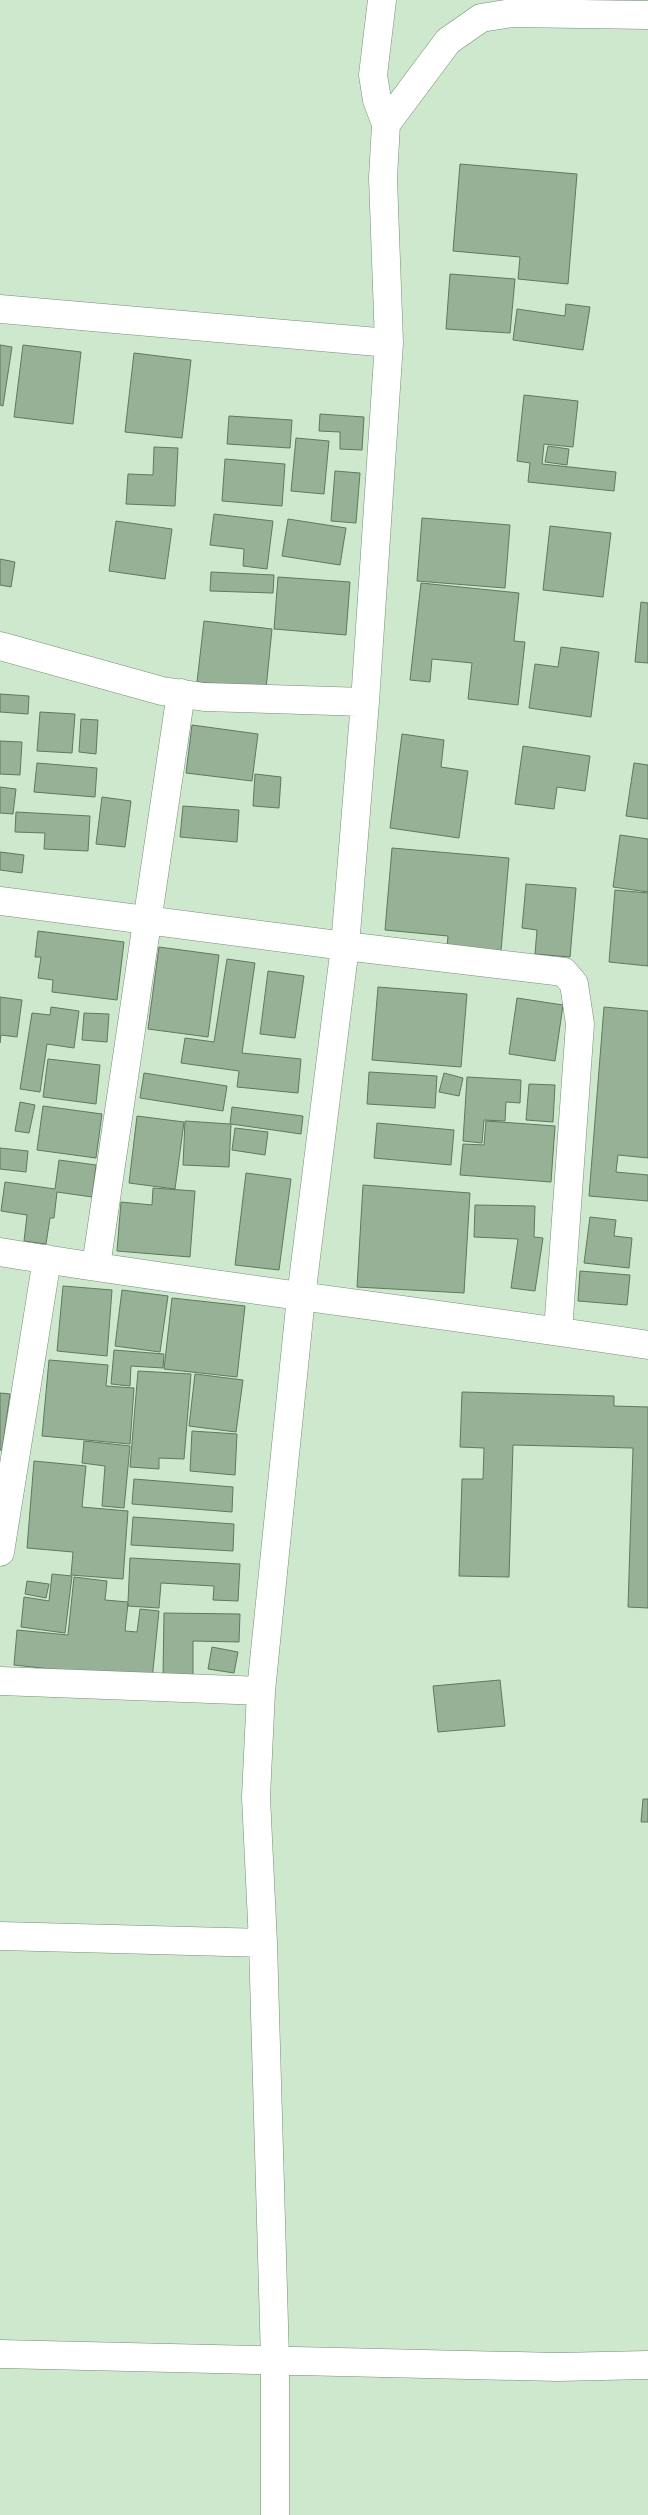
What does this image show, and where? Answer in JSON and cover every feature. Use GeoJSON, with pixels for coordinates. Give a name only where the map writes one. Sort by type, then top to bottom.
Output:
{"type":"FeatureCollection","features":[{"type":"Feature","properties":{"kind":"street"},"geometry":{"type":"LineString","coordinates":[[275,2515],[275,2359],[263,1943],[256,1797],[261,1690],[302,1297],[345,946],[365,702],[389,343],[383,178],[386,124],[377,100],[373,75],[382,0]]}},
{"type":"Feature","properties":{"kind":"street"},"geometry":{"type":"LineString","coordinates":[[386,124],[448,41],[481,18],[512,13],[648,15]]}},
{"type":"Feature","properties":{"kind":"street"},"geometry":{"type":"LineString","coordinates":[[0,309],[389,343]]}},
{"type":"Feature","properties":{"kind":"street"},"geometry":{"type":"LineString","coordinates":[[0,646],[162,691],[204,697],[365,702]]}},
{"type":"Feature","properties":{"kind":"street"},"geometry":{"type":"LineString","coordinates":[[96,1266],[181,693]]}},
{"type":"Feature","properties":{"kind":"street"},"geometry":{"type":"LineString","coordinates":[[0,900],[345,946],[564,972],[574,984],[580,1024],[558,1331]]}},
{"type":"Feature","properties":{"kind":"street"},"geometry":{"type":"LineString","coordinates":[[0,1252],[302,1297],[379,1305],[456,1319],[558,1331],[648,1345]]}},
{"type":"Feature","properties":{"kind":"street"},"geometry":{"type":"LineString","coordinates":[[0,1552],[47,1259]]}},
{"type":"Feature","properties":{"kind":"street"},"geometry":{"type":"LineString","coordinates":[[0,1680],[261,1690]]}},
{"type":"Feature","properties":{"kind":"street"},"geometry":{"type":"LineString","coordinates":[[0,1936],[263,1943]]}},
{"type":"Feature","properties":{"kind":"street"},"geometry":{"type":"LineString","coordinates":[[0,2354],[557,2367],[648,2365]]}},
{"type":"Feature","properties":{"kind":"building"},"geometry":{"type":"Polygon","coordinates":[[[460,164],[577,174],[568,284],[518,279],[520,257],[453,251],[460,164]]]}},
{"type":"Feature","properties":{"kind":"building"},"geometry":{"type":"Polygon","coordinates":[[[450,274],[515,279],[510,333],[446,329],[450,274]]]}},
{"type":"Feature","properties":{"kind":"building"},"geometry":{"type":"Polygon","coordinates":[[[566,304],[590,307],[583,350],[513,340],[517,309],[565,316],[566,304]]]}},
{"type":"Feature","properties":{"kind":"building"},"geometry":{"type":"Polygon","coordinates":[[[0,345],[12,347],[3,406],[0,405],[0,345]]]}},
{"type":"Feature","properties":{"kind":"building"},"geometry":{"type":"Polygon","coordinates":[[[23,345],[81,352],[73,424],[14,417],[23,345]]]}},
{"type":"Feature","properties":{"kind":"building"},"geometry":{"type":"Polygon","coordinates":[[[134,353],[191,360],[182,438],[125,432],[134,353]]]}},
{"type":"Feature","properties":{"kind":"building"},"geometry":{"type":"Polygon","coordinates":[[[524,395],[578,401],[573,447],[544,444],[542,464],[616,472],[614,491],[528,482],[530,463],[517,461],[524,395]]]}},
{"type":"Feature","properties":{"kind":"building"},"geometry":{"type":"Polygon","coordinates":[[[320,414],[364,417],[362,450],[340,449],[340,432],[319,431],[320,414]]]}},
{"type":"Feature","properties":{"kind":"building"},"geometry":{"type":"Polygon","coordinates":[[[229,416],[292,420],[290,448],[227,444],[229,416]]]}},
{"type":"Feature","properties":{"kind":"building"},"geometry":{"type":"Polygon","coordinates":[[[296,438],[329,441],[324,494],[291,491],[296,438]]]}},
{"type":"Feature","properties":{"kind":"building"},"geometry":{"type":"Polygon","coordinates":[[[548,446],[569,449],[567,465],[545,462],[548,446]]]}},
{"type":"Feature","properties":{"kind":"building"},"geometry":{"type":"Polygon","coordinates":[[[154,447],[178,448],[175,506],[126,504],[128,474],[153,475],[154,447]]]}},
{"type":"Feature","properties":{"kind":"building"},"geometry":{"type":"Polygon","coordinates":[[[225,459],[285,464],[282,506],[222,501],[225,459]]]}},
{"type":"Feature","properties":{"kind":"building"},"geometry":{"type":"Polygon","coordinates":[[[335,471],[360,473],[356,523],[331,521],[335,471]]]}},
{"type":"Feature","properties":{"kind":"building"},"geometry":{"type":"Polygon","coordinates":[[[214,514],[273,521],[267,569],[243,566],[244,549],[210,545],[214,514]]]}},
{"type":"Feature","properties":{"kind":"building"},"geometry":{"type":"Polygon","coordinates":[[[422,518],[510,525],[505,588],[417,581],[422,518]]]}},
{"type":"Feature","properties":{"kind":"building"},"geometry":{"type":"Polygon","coordinates":[[[288,519],[346,528],[340,565],[282,556],[288,519]]]}},
{"type":"Feature","properties":{"kind":"building"},"geometry":{"type":"Polygon","coordinates":[[[116,521],[172,529],[165,579],[109,571],[116,521]]]}},
{"type":"Feature","properties":{"kind":"building"},"geometry":{"type":"Polygon","coordinates":[[[550,526],[611,533],[603,597],[543,590],[550,526]]]}},
{"type":"Feature","properties":{"kind":"building"},"geometry":{"type":"Polygon","coordinates":[[[0,559],[15,562],[11,587],[0,585],[0,559]]]}},
{"type":"Feature","properties":{"kind":"building"},"geometry":{"type":"Polygon","coordinates":[[[211,572],[274,575],[273,593],[210,591],[211,572]]]}},
{"type":"Feature","properties":{"kind":"building"},"geometry":{"type":"Polygon","coordinates":[[[278,577],[350,582],[346,635],[274,629],[278,577]]]}},
{"type":"Feature","properties":{"kind":"building"},"geometry":{"type":"Polygon","coordinates":[[[421,583],[519,593],[514,641],[525,642],[518,705],[468,699],[472,663],[432,659],[430,682],[410,680],[421,583]]]}},
{"type":"Feature","properties":{"kind":"building"},"geometry":{"type":"Polygon","coordinates":[[[641,602],[648,603],[648,663],[635,662],[641,602]]]}},
{"type":"Feature","properties":{"kind":"building"},"geometry":{"type":"Polygon","coordinates":[[[204,621],[272,629],[266,689],[197,682],[204,621]]]}},
{"type":"Feature","properties":{"kind":"building"},"geometry":{"type":"Polygon","coordinates":[[[561,647],[599,652],[591,717],[529,708],[535,664],[558,667],[561,647]]]}},
{"type":"Feature","properties":{"kind":"building"},"geometry":{"type":"Polygon","coordinates":[[[0,694],[29,696],[28,714],[0,712],[0,694]]]}},
{"type":"Feature","properties":{"kind":"building"},"geometry":{"type":"Polygon","coordinates":[[[40,712],[75,714],[72,753],[37,751],[40,712]]]}},
{"type":"Feature","properties":{"kind":"building"},"geometry":{"type":"Polygon","coordinates":[[[81,719],[98,720],[96,754],[79,752],[81,719]]]}},
{"type":"Feature","properties":{"kind":"building"},"geometry":{"type":"Polygon","coordinates":[[[192,725],[258,734],[252,781],[186,773],[192,725]]]}},
{"type":"Feature","properties":{"kind":"building"},"geometry":{"type":"Polygon","coordinates":[[[402,734],[444,740],[441,767],[468,771],[459,838],[390,828],[402,734]]]}},
{"type":"Feature","properties":{"kind":"building"},"geometry":{"type":"Polygon","coordinates":[[[0,741],[22,742],[20,775],[0,774],[0,741]]]}},
{"type":"Feature","properties":{"kind":"building"},"geometry":{"type":"Polygon","coordinates":[[[523,746],[590,756],[585,791],[557,787],[554,809],[515,804],[523,746]]]}},
{"type":"Feature","properties":{"kind":"building"},"geometry":{"type":"Polygon","coordinates":[[[37,763],[97,768],[95,797],[34,792],[37,763]]]}},
{"type":"Feature","properties":{"kind":"building"},"geometry":{"type":"Polygon","coordinates":[[[634,763],[648,765],[648,819],[626,816],[634,763]]]}},
{"type":"Feature","properties":{"kind":"building"},"geometry":{"type":"Polygon","coordinates":[[[255,774],[281,777],[279,808],[253,806],[255,774]]]}},
{"type":"Feature","properties":{"kind":"building"},"geometry":{"type":"Polygon","coordinates":[[[0,787],[16,789],[13,814],[0,813],[0,787]]]}},
{"type":"Feature","properties":{"kind":"building"},"geometry":{"type":"Polygon","coordinates":[[[102,797],[131,801],[125,847],[96,844],[102,797]]]}},
{"type":"Feature","properties":{"kind":"building"},"geometry":{"type":"Polygon","coordinates":[[[183,806],[239,810],[237,842],[180,837],[183,806]]]}},
{"type":"Feature","properties":{"kind":"building"},"geometry":{"type":"Polygon","coordinates":[[[16,812],[90,816],[88,851],[44,849],[45,833],[15,832],[16,812]]]}},
{"type":"Feature","properties":{"kind":"building"},"geometry":{"type":"Polygon","coordinates":[[[620,835],[648,839],[648,892],[613,887],[620,835]]]}},
{"type":"Feature","properties":{"kind":"building"},"geometry":{"type":"Polygon","coordinates":[[[392,848],[509,858],[501,951],[447,947],[448,936],[385,930],[392,848]]]}},
{"type":"Feature","properties":{"kind":"building"},"geometry":{"type":"Polygon","coordinates":[[[0,852],[24,855],[22,873],[0,870],[0,852]]]}},
{"type":"Feature","properties":{"kind":"building"},"geometry":{"type":"Polygon","coordinates":[[[526,884],[576,888],[570,957],[535,954],[537,930],[522,928],[526,884]]]}},
{"type":"Feature","properties":{"kind":"building"},"geometry":{"type":"Polygon","coordinates":[[[615,890],[648,893],[648,966],[609,962],[615,890]]]}},
{"type":"Feature","properties":{"kind":"building"},"geometry":{"type":"Polygon","coordinates":[[[38,931],[124,942],[117,1000],[52,992],[53,980],[38,978],[41,957],[35,957],[38,931]]]}},
{"type":"Feature","properties":{"kind":"building"},"geometry":{"type":"Polygon","coordinates":[[[159,947],[219,955],[208,1037],[148,1029],[159,947]]]}},
{"type":"Feature","properties":{"kind":"building"},"geometry":{"type":"Polygon","coordinates":[[[227,959],[255,963],[242,1053],[301,1059],[298,1093],[237,1087],[239,1071],[181,1063],[185,1038],[214,1042],[227,959]]]}},
{"type":"Feature","properties":{"kind":"building"},"geometry":{"type":"Polygon","coordinates":[[[268,971],[304,976],[295,1038],[260,1034],[268,971]]]}},
{"type":"Feature","properties":{"kind":"building"},"geometry":{"type":"Polygon","coordinates":[[[378,987],[467,994],[461,1067],[372,1060],[378,987]]]}},
{"type":"Feature","properties":{"kind":"building"},"geometry":{"type":"Polygon","coordinates":[[[0,997],[22,1000],[17,1037],[1,1035],[0,1043],[0,997]]]}},
{"type":"Feature","properties":{"kind":"building"},"geometry":{"type":"Polygon","coordinates":[[[517,998],[563,1005],[555,1061],[509,1054],[517,998]]]}},
{"type":"Feature","properties":{"kind":"building"},"geometry":{"type":"Polygon","coordinates":[[[51,1007],[79,1011],[74,1048],[47,1044],[40,1092],[20,1089],[32,1013],[50,1015],[51,1007]]]}},
{"type":"Feature","properties":{"kind":"building"},"geometry":{"type":"Polygon","coordinates":[[[604,1007],[648,1011],[648,1158],[618,1155],[616,1172],[648,1175],[648,1201],[589,1196],[604,1007]]]}},
{"type":"Feature","properties":{"kind":"building"},"geometry":{"type":"Polygon","coordinates":[[[84,1013],[109,1014],[107,1042],[82,1040],[84,1013]]]}},
{"type":"Feature","properties":{"kind":"building"},"geometry":{"type":"Polygon","coordinates":[[[48,1059],[100,1065],[96,1104],[43,1097],[48,1059]]]}},
{"type":"Feature","properties":{"kind":"building"},"geometry":{"type":"Polygon","coordinates":[[[369,1072],[437,1076],[435,1108],[367,1104],[369,1072]]]}},
{"type":"Feature","properties":{"kind":"building"},"geometry":{"type":"Polygon","coordinates":[[[144,1073],[227,1086],[223,1111],[140,1098],[144,1073]]]}},
{"type":"Feature","properties":{"kind":"building"},"geometry":{"type":"Polygon","coordinates":[[[444,1073],[463,1078],[459,1096],[439,1092],[444,1073]]]}},
{"type":"Feature","properties":{"kind":"building"},"geometry":{"type":"Polygon","coordinates":[[[467,1077],[521,1080],[520,1103],[506,1102],[505,1121],[484,1120],[482,1143],[463,1141],[467,1077]]]}},
{"type":"Feature","properties":{"kind":"building"},"geometry":{"type":"Polygon","coordinates":[[[529,1084],[555,1085],[553,1122],[526,1120],[529,1084]]]}},
{"type":"Feature","properties":{"kind":"building"},"geometry":{"type":"Polygon","coordinates":[[[20,1102],[35,1105],[29,1133],[15,1131],[20,1102]]]}},
{"type":"Feature","properties":{"kind":"building"},"geometry":{"type":"Polygon","coordinates":[[[43,1106],[102,1114],[96,1158],[37,1150],[43,1106]]]}},
{"type":"Feature","properties":{"kind":"building"},"geometry":{"type":"Polygon","coordinates":[[[232,1107],[303,1116],[301,1134],[231,1124],[229,1167],[183,1165],[185,1121],[230,1124],[232,1107]]]}},
{"type":"Feature","properties":{"kind":"building"},"geometry":{"type":"Polygon","coordinates":[[[137,1116],[184,1122],[175,1189],[129,1183],[137,1116]]]}},
{"type":"Feature","properties":{"kind":"building"},"geometry":{"type":"Polygon","coordinates":[[[486,1121],[555,1126],[551,1182],[460,1175],[463,1144],[484,1145],[486,1121]]]}},
{"type":"Feature","properties":{"kind":"building"},"geometry":{"type":"Polygon","coordinates":[[[377,1123],[454,1130],[451,1165],[374,1158],[377,1123]]]}},
{"type":"Feature","properties":{"kind":"building"},"geometry":{"type":"Polygon","coordinates":[[[235,1128],[268,1132],[265,1155],[232,1150],[235,1128]]]}},
{"type":"Feature","properties":{"kind":"building"},"geometry":{"type":"Polygon","coordinates":[[[0,1148],[28,1151],[26,1172],[0,1169],[0,1148]]]}},
{"type":"Feature","properties":{"kind":"building"},"geometry":{"type":"Polygon","coordinates":[[[59,1160],[96,1165],[92,1197],[57,1192],[54,1218],[50,1218],[46,1244],[24,1241],[27,1215],[1,1211],[5,1182],[55,1189],[59,1160]]]}},
{"type":"Feature","properties":{"kind":"building"},"geometry":{"type":"Polygon","coordinates":[[[246,1173],[291,1179],[279,1270],[235,1265],[246,1173]]]}},
{"type":"Feature","properties":{"kind":"building"},"geometry":{"type":"Polygon","coordinates":[[[363,1185],[470,1193],[464,1293],[357,1287],[363,1185]]]}},
{"type":"Feature","properties":{"kind":"building"},"geometry":{"type":"Polygon","coordinates":[[[153,1188],[195,1191],[190,1257],[117,1251],[121,1202],[152,1205],[153,1188]]]}},
{"type":"Feature","properties":{"kind":"building"},"geometry":{"type":"Polygon","coordinates":[[[475,1205],[535,1206],[534,1237],[543,1238],[535,1291],[511,1288],[518,1239],[474,1237],[475,1205]]]}},
{"type":"Feature","properties":{"kind":"building"},"geometry":{"type":"Polygon","coordinates":[[[590,1217],[616,1220],[614,1236],[632,1238],[629,1268],[584,1263],[590,1217]]]}},
{"type":"Feature","properties":{"kind":"building"},"geometry":{"type":"Polygon","coordinates":[[[580,1271],[630,1275],[627,1305],[578,1301],[580,1271]]]}},
{"type":"Feature","properties":{"kind":"building"},"geometry":{"type":"Polygon","coordinates":[[[63,1286],[112,1290],[107,1356],[57,1351],[63,1286]]]}},
{"type":"Feature","properties":{"kind":"building"},"geometry":{"type":"Polygon","coordinates":[[[122,1290],[168,1296],[160,1352],[115,1346],[122,1290]]]}},
{"type":"Feature","properties":{"kind":"building"},"geometry":{"type":"Polygon","coordinates":[[[172,1298],[245,1306],[237,1377],[164,1369],[172,1298]]]}},
{"type":"Feature","properties":{"kind":"building"},"geometry":{"type":"Polygon","coordinates":[[[114,1350],[164,1354],[163,1368],[131,1366],[130,1386],[111,1384],[114,1350]]]}},
{"type":"Feature","properties":{"kind":"building"},"geometry":{"type":"Polygon","coordinates":[[[49,1360],[108,1365],[106,1386],[134,1388],[130,1444],[42,1436],[49,1360]]]}},
{"type":"Feature","properties":{"kind":"building"},"geometry":{"type":"Polygon","coordinates":[[[138,1371],[191,1374],[184,1459],[159,1458],[159,1469],[130,1467],[138,1371]]]}},
{"type":"Feature","properties":{"kind":"building"},"geometry":{"type":"Polygon","coordinates":[[[195,1374],[243,1380],[236,1432],[189,1426],[195,1374]]]}},
{"type":"Feature","properties":{"kind":"building"},"geometry":{"type":"Polygon","coordinates":[[[462,1392],[614,1396],[614,1406],[648,1407],[648,1608],[628,1607],[633,1448],[513,1445],[509,1577],[459,1576],[462,1479],[483,1479],[484,1448],[460,1447],[462,1392]]]}},
{"type":"Feature","properties":{"kind":"building"},"geometry":{"type":"Polygon","coordinates":[[[0,1393],[10,1394],[2,1450],[0,1450],[0,1393]]]}},
{"type":"Feature","properties":{"kind":"building"},"geometry":{"type":"Polygon","coordinates":[[[192,1431],[237,1434],[235,1475],[190,1471],[192,1431]]]}},
{"type":"Feature","properties":{"kind":"building"},"geometry":{"type":"Polygon","coordinates":[[[84,1441],[130,1446],[124,1508],[102,1506],[105,1466],[82,1463],[84,1441]]]}},
{"type":"Feature","properties":{"kind":"building"},"geometry":{"type":"Polygon","coordinates":[[[34,1461],[86,1466],[82,1507],[128,1511],[123,1579],[71,1575],[73,1552],[27,1548],[34,1461]]]}},
{"type":"Feature","properties":{"kind":"building"},"geometry":{"type":"Polygon","coordinates":[[[134,1479],[233,1487],[232,1512],[132,1504],[134,1479]]]}},
{"type":"Feature","properties":{"kind":"building"},"geometry":{"type":"Polygon","coordinates":[[[133,1517],[234,1524],[233,1551],[131,1545],[133,1517]]]}},
{"type":"Feature","properties":{"kind":"building"},"geometry":{"type":"Polygon","coordinates":[[[130,1558],[240,1564],[238,1601],[213,1600],[214,1586],[161,1583],[159,1608],[128,1606],[128,1603],[125,1631],[137,1632],[140,1609],[159,1611],[152,1680],[14,1665],[17,1630],[68,1635],[74,1577],[107,1581],[105,1600],[128,1602],[130,1558]]]}},
{"type":"Feature","properties":{"kind":"building"},"geometry":{"type":"Polygon","coordinates":[[[52,1574],[72,1576],[65,1633],[21,1627],[24,1597],[49,1601],[52,1574]]]}},
{"type":"Feature","properties":{"kind":"building"},"geometry":{"type":"Polygon","coordinates":[[[27,1581],[49,1584],[46,1598],[25,1594],[27,1581]]]}},
{"type":"Feature","properties":{"kind":"building"},"geometry":{"type":"Polygon","coordinates":[[[164,1613],[240,1614],[239,1642],[193,1641],[193,1676],[163,1676],[164,1613]]]}},
{"type":"Feature","properties":{"kind":"building"},"geometry":{"type":"Polygon","coordinates":[[[212,1647],[238,1652],[234,1673],[208,1669],[212,1647]]]}},
{"type":"Feature","properties":{"kind":"building"},"geometry":{"type":"Polygon","coordinates":[[[500,1680],[505,1726],[438,1732],[433,1686],[500,1680]]]}},
{"type":"Feature","properties":{"kind":"building"},"geometry":{"type":"Polygon","coordinates":[[[643,1799],[648,1799],[648,1822],[641,1822],[643,1799]]]}}]}
